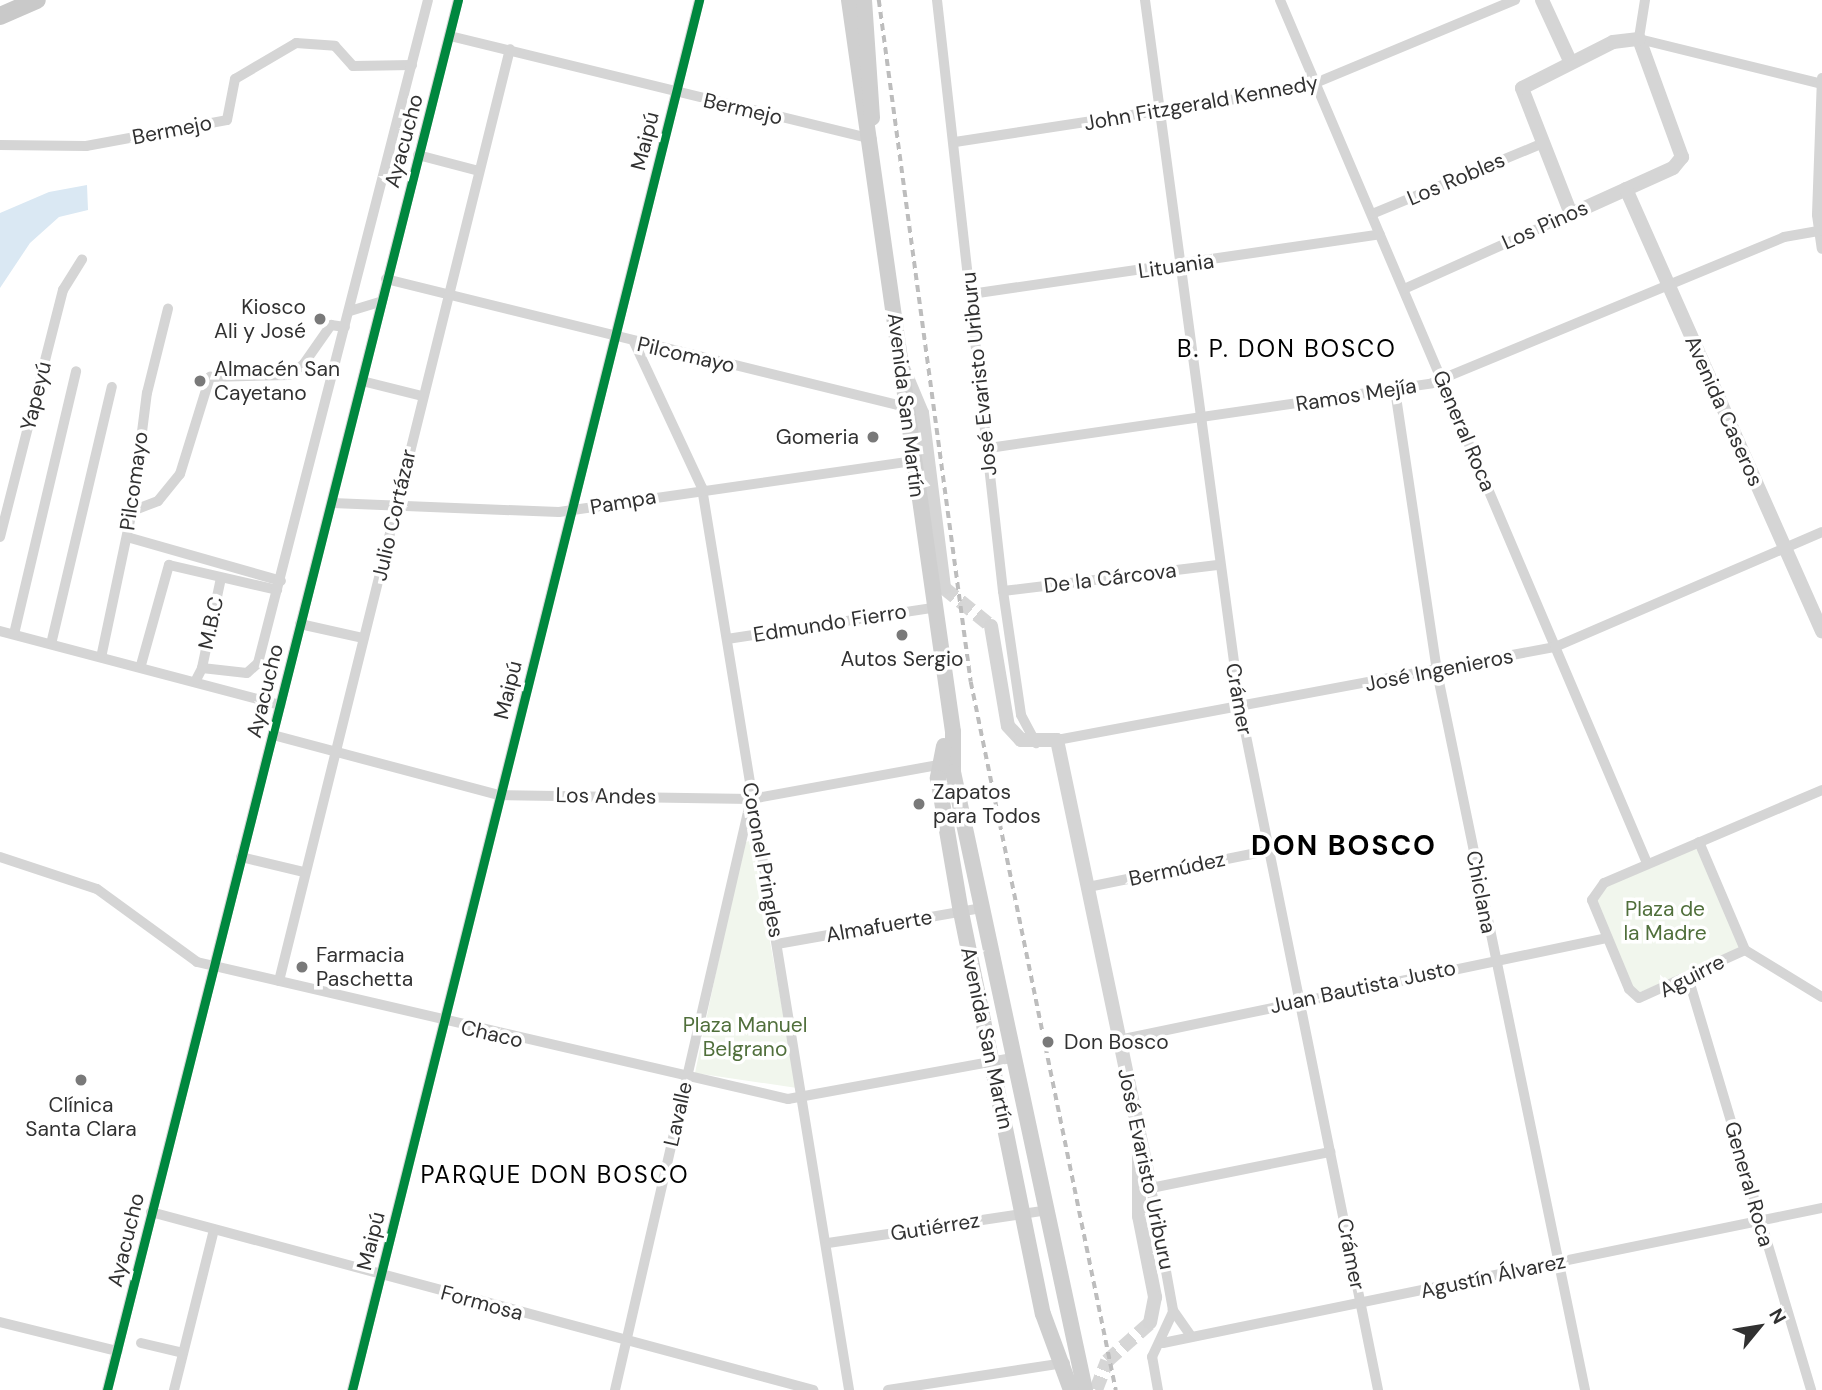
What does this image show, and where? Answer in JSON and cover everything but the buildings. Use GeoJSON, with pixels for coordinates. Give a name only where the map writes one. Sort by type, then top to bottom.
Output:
{"type":"FeatureCollection","features":[{"type":"Feature","properties":{"kind":"main road"},"geometry":{"type":"LineString","coordinates":[[0,16],[37,0]]}},
{"type":"Feature","properties":{"kind":"main road","name":"Avenida San Martín"},"geometry":{"type":"LineString","coordinates":[[849,0],[872,133],[942,682],[971,860],[1043,1211],[1069,1362],[1071,1390]]}},
{"type":"Feature","properties":{"kind":"main road","name":"Avenida San Martín"},"geometry":{"type":"LineString","coordinates":[[864,0],[872,133]]}},
{"type":"Feature","properties":{"kind":"main road","name":"Avenida San Martín"},"geometry":{"type":"LineString","coordinates":[[942,682],[943,764],[939,786],[961,912],[1043,1314],[1084,1390]]}},
{"type":"Feature","properties":{"kind":"main road"},"geometry":{"type":"LineString","coordinates":[[939,786],[951,799],[963,859],[971,860]]}},
{"type":"Feature","properties":{"kind":"street","name":"Ayacucho"},"geometry":{"type":"LineString","coordinates":[[202,668],[255,668],[350,311],[428,0]]}},
{"type":"Feature","properties":{"kind":"street","name":"Ayacucho"},"geometry":{"type":"LineString","coordinates":[[107,1390],[332,503],[379,302],[458,0]]}},
{"type":"Feature","properties":{"kind":"street","name":"Maipú"},"geometry":{"type":"LineString","coordinates":[[352,1390],[699,0]]}},
{"type":"Feature","properties":{"kind":"street","name":"Crámer"},"geometry":{"type":"LineString","coordinates":[[1145,0],[1217,565],[1240,706],[1266,851],[1378,1390]]}},
{"type":"Feature","properties":{"kind":"street","name":"General Roca"},"geometry":{"type":"LineString","coordinates":[[1280,0],[1647,863]]}},
{"type":"Feature","properties":{"kind":"street","name":"John Fitzgerald Kennedy"},"geometry":{"type":"LineString","coordinates":[[955,142],[1160,113],[1317,85],[1515,0]]}},
{"type":"Feature","properties":{"kind":"street"},"geometry":{"type":"LineString","coordinates":[[1542,0],[1570,61]]}},
{"type":"Feature","properties":{"kind":"street"},"geometry":{"type":"LineString","coordinates":[[1639,39],[1645,0]]}},
{"type":"Feature","properties":{"kind":"street","name":"José Evaristo Uriburu"},"geometry":{"type":"LineString","coordinates":[[940,1],[1003,591],[1021,715],[1037,743]]}},
{"type":"Feature","properties":{"kind":"street","name":"Bermejo"},"geometry":{"type":"LineString","coordinates":[[450,36],[675,92],[872,133]]}},
{"type":"Feature","properties":{"kind":"street"},"geometry":{"type":"LineString","coordinates":[[1571,214],[1521,100],[1527,81],[1614,42],[1639,39],[1822,82],[1819,230],[1822,249]]}},
{"type":"Feature","properties":{"kind":"street","name":"Los Pinos"},"geometry":{"type":"LineString","coordinates":[[1404,289],[1673,168],[1682,157],[1639,39]]}},
{"type":"Feature","properties":{"kind":"street","name":"Bermejo"},"geometry":{"type":"LineString","coordinates":[[0,145],[86,146],[227,120],[235,79],[296,43],[335,46],[352,66],[412,65]]}},
{"type":"Feature","properties":{"kind":"street","name":"Julio Cortázar"},"geometry":{"type":"LineString","coordinates":[[279,981],[333,753],[398,506],[422,396],[509,49]]}},
{"type":"Feature","properties":{"kind":"street","name":"Los Robles"},"geometry":{"type":"LineString","coordinates":[[1372,214],[1541,144]]}},
{"type":"Feature","properties":{"kind":"street"},"geometry":{"type":"LineString","coordinates":[[418,155],[479,172]]}},
{"type":"Feature","properties":{"kind":"street","name":"Avenida Caseros"},"geometry":{"type":"LineString","coordinates":[[1626,189],[1822,632]]}},
{"type":"Feature","properties":{"kind":"street","name":"Ramos Mejía"},"geometry":{"type":"LineString","coordinates":[[989,449],[1395,390],[1443,380],[1669,288],[1784,237],[1819,230]]}},
{"type":"Feature","properties":{"kind":"street","name":"Lituania"},"geometry":{"type":"LineString","coordinates":[[971,294],[1178,266],[1380,234]]}},
{"type":"Feature","properties":{"kind":"street","name":"Yapeyú"},"geometry":{"type":"LineString","coordinates":[[0,537],[63,290],[82,260]]}},
{"type":"Feature","properties":{"kind":"street","name":"Pilcomayo"},"geometry":{"type":"LineString","coordinates":[[386,279],[906,407]]}},
{"type":"Feature","properties":{"kind":"street"},"geometry":{"type":"LineString","coordinates":[[350,311],[379,302]]}},
{"type":"Feature","properties":{"kind":"street","name":"Pilcomayo"},"geometry":{"type":"LineString","coordinates":[[102,653],[132,511],[147,393],[168,309]]}},
{"type":"Feature","properties":{"kind":"street"},"geometry":{"type":"LineString","coordinates":[[132,511],[158,502],[180,474],[210,377],[289,375],[303,365],[331,325],[345,327]]}},
{"type":"Feature","properties":{"kind":"street","name":"Coronel Pringles"},"geometry":{"type":"LineString","coordinates":[[634,342],[702,488],[751,799],[828,1243],[849,1390]]}},
{"type":"Feature","properties":{"kind":"street"},"geometry":{"type":"LineString","coordinates":[[901,364],[922,414],[944,589]]}},
{"type":"Feature","properties":{"kind":"street"},"geometry":{"type":"LineString","coordinates":[[14,634],[76,371]]}},
{"type":"Feature","properties":{"kind":"street"},"geometry":{"type":"LineString","coordinates":[[362,381],[422,396]]}},
{"type":"Feature","properties":{"kind":"street"},"geometry":{"type":"LineString","coordinates":[[52,640],[112,387]]}},
{"type":"Feature","properties":{"kind":"street","name":"Chiclana"},"geometry":{"type":"LineString","coordinates":[[1395,390],[1437,672],[1585,1390]]}},
{"type":"Feature","properties":{"kind":"street","name":"Pampa"},"geometry":{"type":"LineString","coordinates":[[332,503],[572,510],[702,488],[912,461]]}},
{"type":"Feature","properties":{"kind":"street","name":"José Ingenieros"},"geometry":{"type":"LineString","coordinates":[[1037,743],[1437,672],[1555,647],[1822,532]]}},
{"type":"Feature","properties":{"kind":"street"},"geometry":{"type":"LineString","coordinates":[[127,537],[279,585]]}},
{"type":"Feature","properties":{"kind":"street"},"geometry":{"type":"LineString","coordinates":[[141,664],[169,565],[221,578],[279,585]]}},
{"type":"Feature","properties":{"kind":"street","name":"De la Cárcova"},"geometry":{"type":"LineString","coordinates":[[1003,591],[1217,565]]}},
{"type":"Feature","properties":{"kind":"street","name":"M.B.C"},"geometry":{"type":"LineString","coordinates":[[202,668],[221,578]]}},
{"type":"Feature","properties":{"kind":"street","name":"Edmundo Fierro"},"geometry":{"type":"LineString","coordinates":[[727,639],[933,608]]}},
{"type":"Feature","properties":{"kind":"street"},"geometry":{"type":"LineString","coordinates":[[300,624],[363,638]]}},
{"type":"Feature","properties":{"kind":"street"},"geometry":{"type":"LineString","coordinates":[[991,625],[1008,726],[1021,740],[1037,743]]}},
{"type":"Feature","properties":{"kind":"street"},"geometry":{"type":"LineString","coordinates":[[0,631],[52,640],[102,653],[280,705]]}},
{"type":"Feature","properties":{"kind":"street"},"geometry":{"type":"LineString","coordinates":[[196,680],[202,668]]}},
{"type":"Feature","properties":{"kind":"street","name":"Los Andes"},"geometry":{"type":"LineString","coordinates":[[273,735],[499,795],[751,799],[943,764]]}},
{"type":"Feature","properties":{"kind":"street","name":"José Evaristo Uriburu"},"geometry":{"type":"LineString","coordinates":[[1057,740],[1151,1188],[1173,1310],[1191,1336]]}},
{"type":"Feature","properties":{"kind":"street"},"geometry":{"type":"LineString","coordinates":[[1606,938],[1592,900],[1596,887],[1822,790]]}},
{"type":"Feature","properties":{"kind":"street","name":"Lavalle"},"geometry":{"type":"LineString","coordinates":[[615,1390],[751,799]]}},
{"type":"Feature","properties":{"kind":"street"},"geometry":{"type":"LineString","coordinates":[[1699,842],[1745,950]]}},
{"type":"Feature","properties":{"kind":"street","name":"Bermúdez"},"geometry":{"type":"LineString","coordinates":[[1088,887],[1266,851]]}},
{"type":"Feature","properties":{"kind":"street","name":"Chaco"},"geometry":{"type":"LineString","coordinates":[[0,856],[97,889],[193,961],[442,1023],[686,1078],[804,1098],[1012,1058]]}},
{"type":"Feature","properties":{"kind":"street"},"geometry":{"type":"LineString","coordinates":[[241,857],[304,872]]}},
{"type":"Feature","properties":{"kind":"street","name":"Almafuerte"},"geometry":{"type":"LineString","coordinates":[[777,944],[981,908]]}},
{"type":"Feature","properties":{"kind":"street","name":"Juan Bautista Justo"},"geometry":{"type":"LineString","coordinates":[[1119,1040],[1495,959],[1606,938]]}},
{"type":"Feature","properties":{"kind":"street","name":"Aguirre"},"geometry":{"type":"LineString","coordinates":[[1606,938],[1633,995],[1649,998],[1745,950],[1822,998]]}},
{"type":"Feature","properties":{"kind":"street","name":"General Roca"},"geometry":{"type":"LineString","coordinates":[[1688,977],[1811,1390]]}},
{"type":"Feature","properties":{"kind":"street"},"geometry":{"type":"LineString","coordinates":[[1140,1138],[1136,1187],[1156,1297],[1150,1323]]}},
{"type":"Feature","properties":{"kind":"street"},"geometry":{"type":"LineString","coordinates":[[1151,1188],[1330,1152]]}},
{"type":"Feature","properties":{"kind":"street","name":"Agustín Álvarez"},"geometry":{"type":"LineString","coordinates":[[1163,1343],[1822,1208]]}},
{"type":"Feature","properties":{"kind":"street","name":"Gutiérrez"},"geometry":{"type":"LineString","coordinates":[[828,1243],[1043,1211]]}},
{"type":"Feature","properties":{"kind":"street","name":"Formosa"},"geometry":{"type":"LineString","coordinates":[[151,1212],[380,1276],[813,1390]]}},
{"type":"Feature","properties":{"kind":"street"},"geometry":{"type":"LineString","coordinates":[[174,1390],[214,1230]]}},
{"type":"Feature","properties":{"kind":"street","name":"José Evaristo Uriburu"},"geometry":{"type":"LineString","coordinates":[[1158,1390],[1152,1357],[1163,1343],[1173,1310]]}},
{"type":"Feature","properties":{"kind":"street"},"geometry":{"type":"LineString","coordinates":[[0,1322],[117,1351]]}},
{"type":"Feature","properties":{"kind":"street"},"geometry":{"type":"LineString","coordinates":[[141,1343],[183,1353]]}},
{"type":"Feature","properties":{"kind":"street"},"geometry":{"type":"LineString","coordinates":[[888,1390],[1069,1362]]}},
{"type":"Feature","properties":{"kind":"green space","name":"Plaza Manuel Belgrano"},"geometry":{"type":"Polygon","coordinates":[[[749,841],[752,844],[797,1088],[695,1073],[743,843],[749,841]]]}},
{"type":"Feature","properties":{"kind":"green space","name":"Plaza de la Madre"},"geometry":{"type":"Polygon","coordinates":[[[1699,842],[1745,950],[1633,995],[1593,893],[1699,842]]]}},
{"type":"Feature","properties":{"kind":"shaded area"},"geometry":{"type":"Polygon","coordinates":[[[87,185],[88,210],[59,217],[30,243],[0,288],[0,213],[49,192],[87,185]]]}},
{"type":"Feature","properties":{"kind":"tunnel"},"geometry":{"type":"LineString","coordinates":[[944,588],[991,626]]}},
{"type":"Feature","properties":{"kind":"tunnel"},"geometry":{"type":"LineString","coordinates":[[1096,1390],[1107,1361],[1150,1323]]}},
{"type":"Feature","properties":{"kind":"railway"},"geometry":{"type":"LineString","coordinates":[[879,0],[971,682],[1116,1390]]}},
{"type":"Feature","properties":{"kind":"cycle path"},"geometry":{"type":"LineString","coordinates":[[107,1390],[458,0]]}},
{"type":"Feature","properties":{"kind":"cycle path"},"geometry":{"type":"LineString","coordinates":[[352,1390],[699,0]]}},
{"type":"Feature","properties":{"kind":"place","name":"Kiosco Ali y José"},"geometry":{"type":"Point","coordinates":[320,319]}},
{"type":"Feature","properties":{"kind":"place","name":"Almacén San Cayetano"},"geometry":{"type":"Point","coordinates":[200,381]}},
{"type":"Feature","properties":{"kind":"place","name":"Gomeria"},"geometry":{"type":"Point","coordinates":[873,437]}},
{"type":"Feature","properties":{"kind":"place","name":"Autos Sergio"},"geometry":{"type":"Point","coordinates":[902,635]}},
{"type":"Feature","properties":{"kind":"place","name":"Zapatos para Todos"},"geometry":{"type":"Point","coordinates":[919,804]}},
{"type":"Feature","properties":{"kind":"place","name":"Farmacia Paschetta"},"geometry":{"type":"Point","coordinates":[302,967]}},
{"type":"Feature","properties":{"kind":"place","name":"Don Bosco"},"geometry":{"type":"Point","coordinates":[1048,1042]}},
{"type":"Feature","properties":{"kind":"place","name":"Clínica Santa Clara"},"geometry":{"type":"Point","coordinates":[81,1080]}},
{"type":"Feature","properties":{"kind":"district","name":"B. P. DON BOSCO"},"geometry":{"type":"Point","coordinates":[1287,349]}},
{"type":"Feature","properties":{"kind":"district","name":"DON BOSCO"},"geometry":{"type":"Point","coordinates":[1344,846]}},
{"type":"Feature","properties":{"kind":"district","name":"PARQUE DON BOSCO"},"geometry":{"type":"Point","coordinates":[555,1175]}}]}
